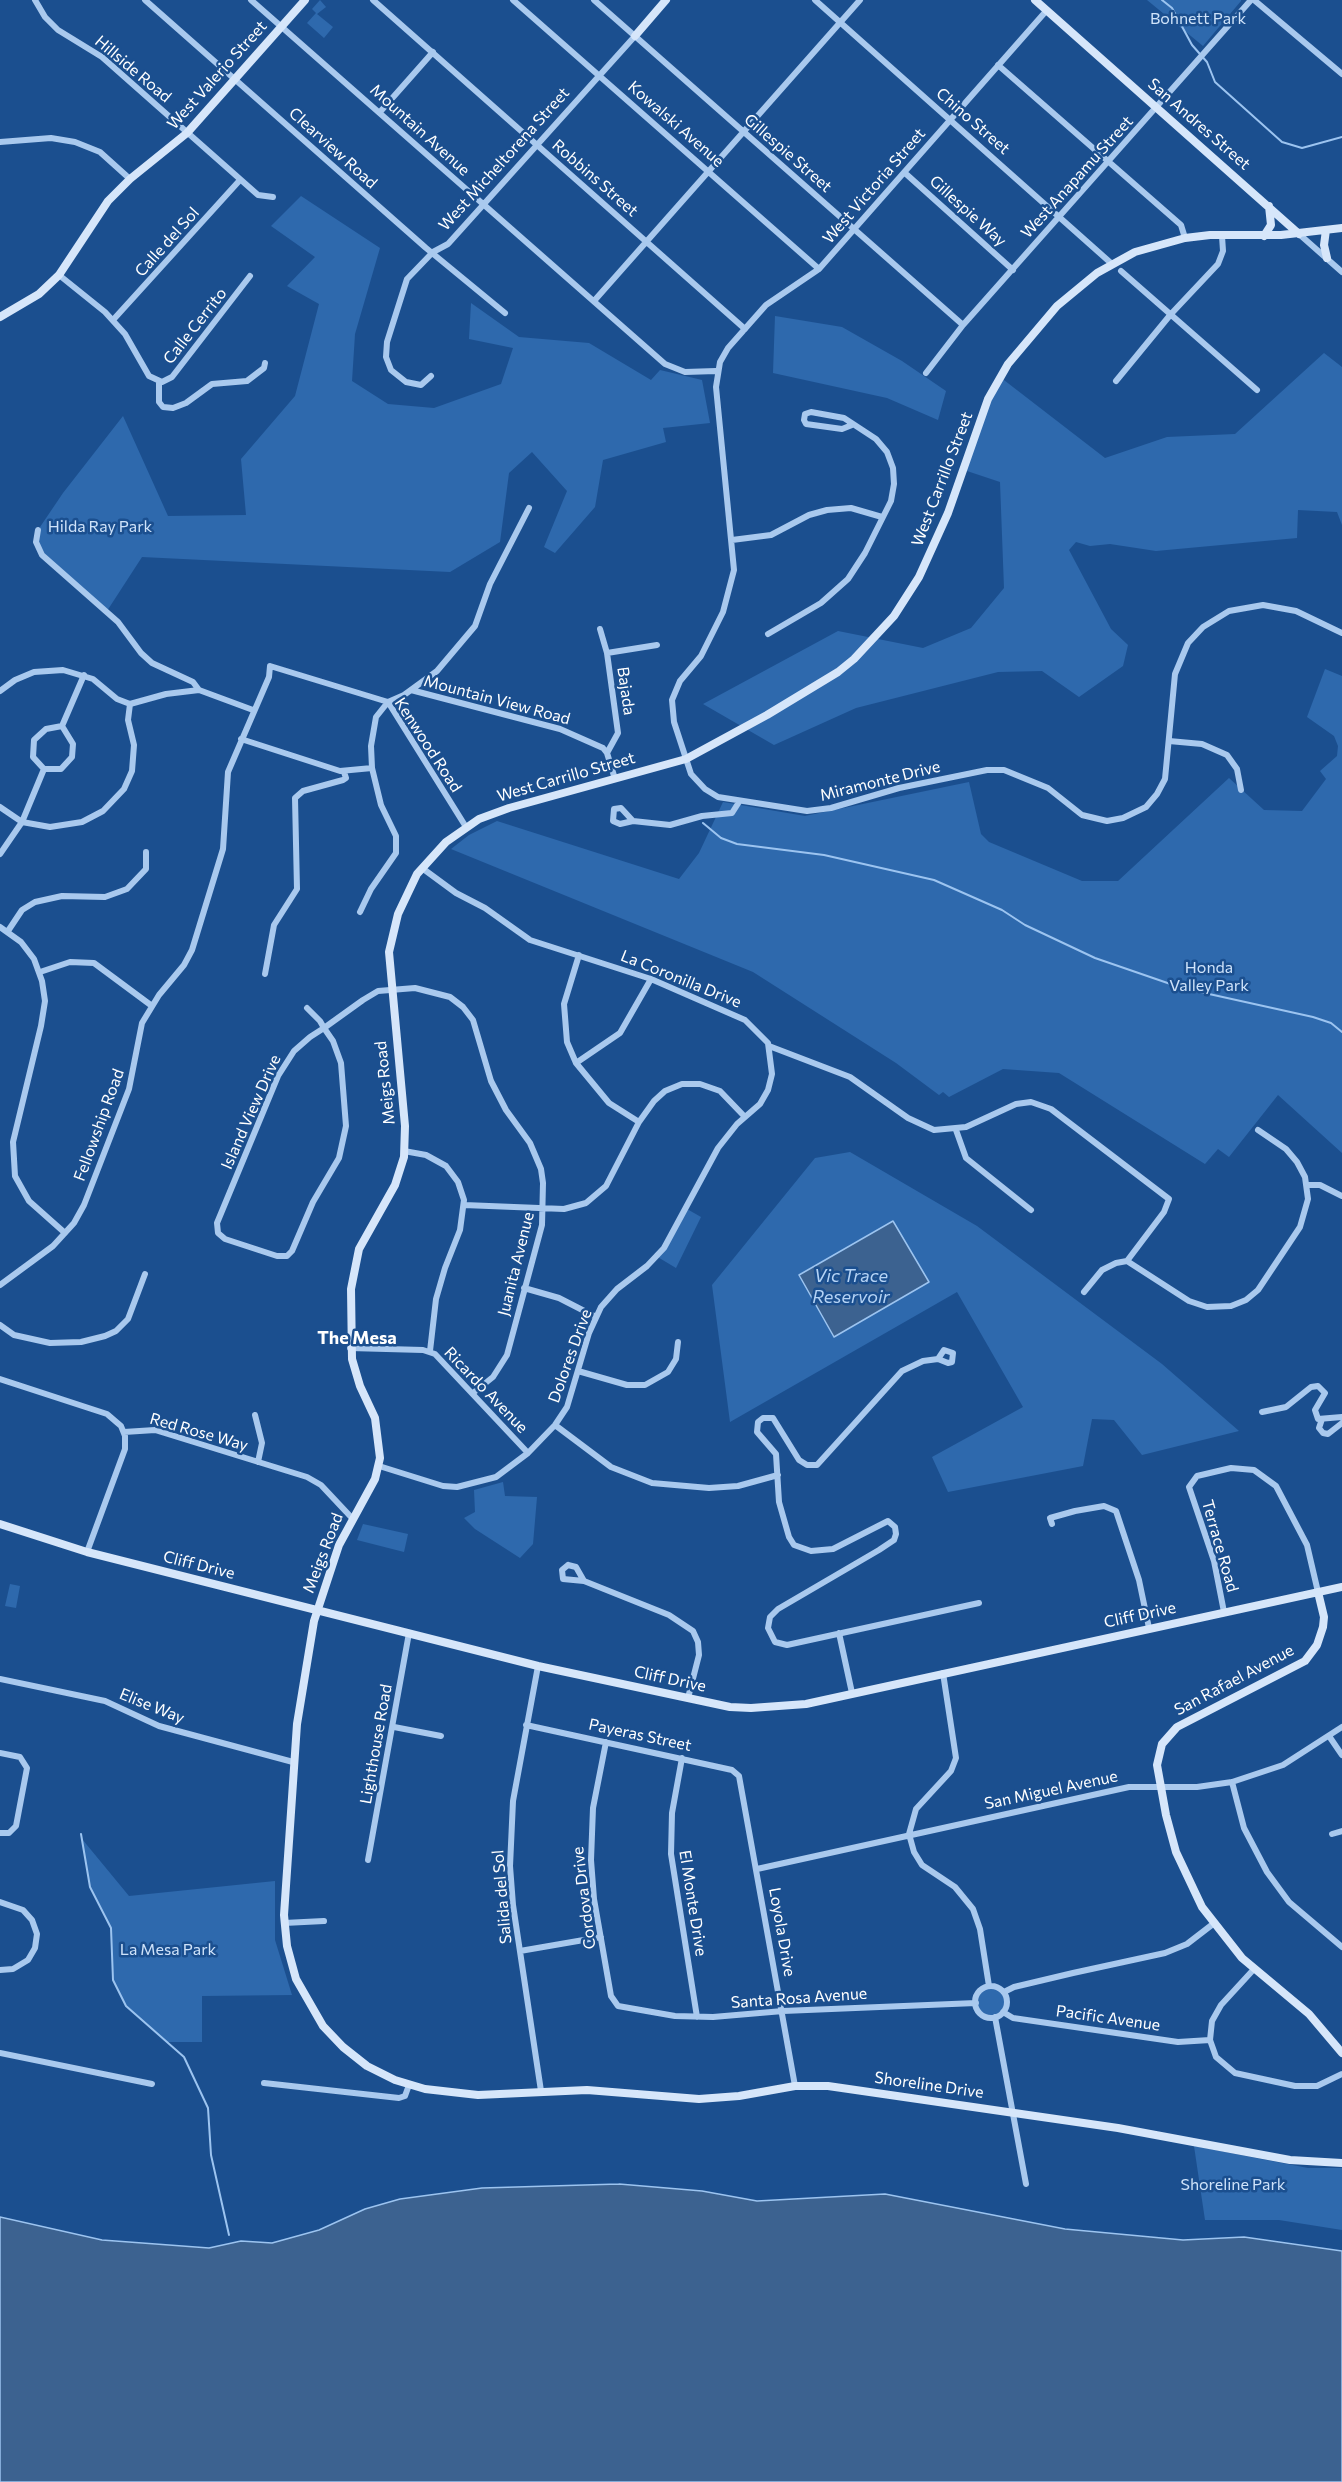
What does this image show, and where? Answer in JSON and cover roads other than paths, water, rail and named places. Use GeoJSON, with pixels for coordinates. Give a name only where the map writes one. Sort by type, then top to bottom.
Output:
{"type":"FeatureCollection","features":[{"type":"Feature","properties":{"kind":"main road","name":"West Valerio Street"},"geometry":{"type":"LineString","coordinates":[[0,317],[39,294],[59,275],[108,201],[130,179],[187,133],[305,0]]}},
{"type":"Feature","properties":{"kind":"main road","name":"West Micheltorena Street"},"geometry":{"type":"LineString","coordinates":[[635,36],[666,0]]}},
{"type":"Feature","properties":{"kind":"main road","name":"San Andres Street"},"geometry":{"type":"LineString","coordinates":[[1035,0],[1299,234]]}},
{"type":"Feature","properties":{"kind":"main road"},"geometry":{"type":"LineString","coordinates":[[1264,236],[1271,225],[1269,206]]}},
{"type":"Feature","properties":{"kind":"main road","name":"West Carrillo Street"},"geometry":{"type":"LineString","coordinates":[[422,868],[446,842],[466,827],[508,808],[686,759],[723,741],[829,677],[854,659],[879,633],[908,595],[933,549],[959,485],[980,419],[998,381],[1018,351],[1057,306],[1084,282],[1112,264],[1150,247],[1185,238],[1299,234],[1342,228]]}},
{"type":"Feature","properties":{"kind":"main road"},"geometry":{"type":"LineString","coordinates":[[1326,230],[1324,244],[1327,258]]}},
{"type":"Feature","properties":{"kind":"main road","name":"Meigs Road"},"geometry":{"type":"LineString","coordinates":[[422,868],[409,889],[395,925],[389,952],[405,1126],[404,1151],[395,1185],[364,1237],[355,1261],[351,1289],[350,1348],[354,1370],[375,1418],[380,1446],[379,1466],[369,1490],[351,1517],[339,1545],[318,1610],[302,1688],[293,1762],[284,1923],[296,1979],[323,2026],[343,2047],[368,2066],[409,2085],[458,2094],[509,2093]]}},
{"type":"Feature","properties":{"kind":"main road","name":"Cliff Drive"},"geometry":{"type":"LineString","coordinates":[[0,1524],[87,1552],[538,1666],[730,1707],[770,1708],[806,1704],[942,1672],[1342,1587]]}},
{"type":"Feature","properties":{"kind":"main road","name":"San Rafael Avenue"},"geometry":{"type":"LineString","coordinates":[[1318,1592],[1324,1617],[1323,1627],[1311,1654],[1305,1661],[1171,1732],[1158,1755],[1162,1787],[1176,1852],[1192,1888],[1214,1924],[1254,1970],[1309,2014],[1342,2053]]}},
{"type":"Feature","properties":{"kind":"main road","name":"Shoreline Drive"},"geometry":{"type":"LineString","coordinates":[[509,2093],[611,2091],[699,2099],[739,2096],[795,2086],[828,2086],[1193,2140],[1290,2160],[1342,2163]]}},
{"type":"Feature","properties":{"kind":"street","name":"Hillside Road"},"geometry":{"type":"LineString","coordinates":[[35,0],[58,30],[102,57],[258,195],[273,197]]}},
{"type":"Feature","properties":{"kind":"street","name":"Clearview Road"},"geometry":{"type":"LineString","coordinates":[[145,0],[505,313]]}},
{"type":"Feature","properties":{"kind":"street","name":"Mountain Avenue"},"geometry":{"type":"LineString","coordinates":[[251,0],[672,368],[685,372],[716,371]]}},
{"type":"Feature","properties":{"kind":"street","name":"Robbins Street"},"geometry":{"type":"LineString","coordinates":[[373,0],[745,329]]}},
{"type":"Feature","properties":{"kind":"street","name":"Kowalski Avenue"},"geometry":{"type":"LineString","coordinates":[[513,0],[819,269]]}},
{"type":"Feature","properties":{"kind":"street","name":"Gillespie Street"},"geometry":{"type":"LineString","coordinates":[[594,0],[963,325]]}},
{"type":"Feature","properties":{"kind":"street","name":"Chino Street"},"geometry":{"type":"LineString","coordinates":[[815,0],[1112,264]]}},
{"type":"Feature","properties":{"kind":"street"},"geometry":{"type":"LineString","coordinates":[[594,301],[646,240],[745,133],[860,0]]}},
{"type":"Feature","properties":{"kind":"street"},"geometry":{"type":"LineString","coordinates":[[1253,0],[1342,74]]}},
{"type":"Feature","properties":{"kind":"street","name":"West Anapamu Street"},"geometry":{"type":"LineString","coordinates":[[926,373],[963,325],[1253,0]]}},
{"type":"Feature","properties":{"kind":"street","name":"West Victoria Street"},"geometry":{"type":"LineString","coordinates":[[716,371],[728,348],[745,329],[772,300],[811,277],[819,269],[1047,10]]}},
{"type":"Feature","properties":{"kind":"street","name":"West Micheltorena Street"},"geometry":{"type":"LineString","coordinates":[[431,376],[421,385],[405,382],[392,370],[386,353],[407,279],[433,252],[448,244],[635,36]]}},
{"type":"Feature","properties":{"kind":"street"},"geometry":{"type":"LineString","coordinates":[[380,112],[433,52]]}},
{"type":"Feature","properties":{"kind":"street"},"geometry":{"type":"LineString","coordinates":[[998,65],[1181,225],[1185,238]]}},
{"type":"Feature","properties":{"kind":"street"},"geometry":{"type":"LineString","coordinates":[[0,142],[43,138],[75,142],[107,157],[130,179]]}},
{"type":"Feature","properties":{"kind":"street","name":"Gillespie Way"},"geometry":{"type":"LineString","coordinates":[[905,173],[1013,270]]}},
{"type":"Feature","properties":{"kind":"street","name":"Calle del Sol"},"geometry":{"type":"LineString","coordinates":[[113,320],[240,180]]}},
{"type":"Feature","properties":{"kind":"street","name":"San Andres Street"},"geometry":{"type":"LineString","coordinates":[[1299,234],[1342,272]]}},
{"type":"Feature","properties":{"kind":"street"},"geometry":{"type":"LineString","coordinates":[[1116,381],[1171,314],[1220,261],[1223,251],[1222,236]]}},
{"type":"Feature","properties":{"kind":"street"},"geometry":{"type":"LineString","coordinates":[[1121,272],[1257,390]]}},
{"type":"Feature","properties":{"kind":"street","name":"Calle Cerrito"},"geometry":{"type":"LineString","coordinates":[[59,275],[113,320],[133,347],[149,376],[159,382],[172,377],[250,276]]}},
{"type":"Feature","properties":{"kind":"street"},"geometry":{"type":"LineString","coordinates":[[159,382],[159,402],[173,408],[186,403],[212,384],[247,381],[264,368],[265,363]]}},
{"type":"Feature","properties":{"kind":"street","name":"Miramonte Drive"},"geometry":{"type":"LineString","coordinates":[[716,371],[734,570],[725,606],[701,656],[680,681],[672,700],[674,722],[691,774],[705,789],[718,797],[798,811],[819,811],[899,789],[987,770],[1004,770],[1048,788],[1082,815],[1098,820],[1115,820],[1139,812],[1157,794],[1165,779],[1174,683],[1179,663],[1192,639],[1212,620],[1240,607],[1275,605],[1296,611],[1342,633]]}},
{"type":"Feature","properties":{"kind":"street"},"geometry":{"type":"LineString","coordinates":[[768,634],[821,603],[840,586],[865,553],[893,493],[894,476],[890,460],[876,439],[844,418],[811,412],[805,414],[806,424],[842,429],[852,425]]}},
{"type":"Feature","properties":{"kind":"street"},"geometry":{"type":"LineString","coordinates":[[360,912],[371,889],[394,858],[396,836],[381,806],[372,768],[371,746],[376,717],[388,702],[411,690],[437,670],[475,626],[490,584],[529,508]]}},
{"type":"Feature","properties":{"kind":"street"},"geometry":{"type":"LineString","coordinates":[[732,540],[771,535],[809,515],[827,510],[851,508],[882,517]]}},
{"type":"Feature","properties":{"kind":"street"},"geometry":{"type":"LineString","coordinates":[[38,530],[37,545],[44,558],[118,622],[141,653],[152,663],[193,682],[199,690]]}},
{"type":"Feature","properties":{"kind":"street","name":"Bajada"},"geometry":{"type":"LineString","coordinates":[[600,629],[607,653],[618,733],[607,753]]}},
{"type":"Feature","properties":{"kind":"street"},"geometry":{"type":"LineString","coordinates":[[607,653],[657,645]]}},
{"type":"Feature","properties":{"kind":"street","name":"Kenwood Road"},"geometry":{"type":"LineString","coordinates":[[253,710],[269,677],[270,666],[388,702],[466,827]]}},
{"type":"Feature","properties":{"kind":"street"},"geometry":{"type":"LineString","coordinates":[[0,691],[15,680],[34,672],[63,670],[84,675],[117,699],[130,704],[166,694],[199,690],[253,710]]}},
{"type":"Feature","properties":{"kind":"street"},"geometry":{"type":"LineString","coordinates":[[62,726],[84,675]]}},
{"type":"Feature","properties":{"kind":"street","name":"Mountain View Road"},"geometry":{"type":"LineString","coordinates":[[411,690],[560,729],[603,748],[607,753]]}},
{"type":"Feature","properties":{"kind":"street"},"geometry":{"type":"LineString","coordinates":[[0,807],[22,822],[50,827],[71,825],[93,817],[112,803],[128,782],[133,764],[134,745],[128,716],[130,704]]}},
{"type":"Feature","properties":{"kind":"street","name":"Fellowship Road"},"geometry":{"type":"LineString","coordinates":[[0,1284],[40,1258],[65,1233],[84,1205],[133,1074],[140,1029],[152,1006],[189,956],[216,877],[225,838],[225,788],[253,710]]}},
{"type":"Feature","properties":{"kind":"street"},"geometry":{"type":"LineString","coordinates":[[62,726],[73,744],[72,757],[61,769],[44,769],[33,757],[34,740],[46,729],[62,726]]}},
{"type":"Feature","properties":{"kind":"street"},"geometry":{"type":"LineString","coordinates":[[241,739],[344,772],[372,768]]}},
{"type":"Feature","properties":{"kind":"street"},"geometry":{"type":"LineString","coordinates":[[1169,741],[1202,744],[1227,755],[1237,769],[1241,790]]}},
{"type":"Feature","properties":{"kind":"street"},"geometry":{"type":"LineString","coordinates":[[607,753],[615,779]]}},
{"type":"Feature","properties":{"kind":"street"},"geometry":{"type":"LineString","coordinates":[[0,854],[22,822],[44,769]]}},
{"type":"Feature","properties":{"kind":"street"},"geometry":{"type":"LineString","coordinates":[[264,974],[274,925],[297,889],[295,798],[303,791],[343,780],[346,778],[344,772]]}},
{"type":"Feature","properties":{"kind":"street"},"geometry":{"type":"LineString","coordinates":[[633,821],[670,825],[702,816],[726,815],[732,813],[739,802]]}},
{"type":"Feature","properties":{"kind":"street"},"geometry":{"type":"LineString","coordinates":[[8,931],[21,910],[35,902],[62,896],[105,897],[127,889],[146,868],[146,852]]}},
{"type":"Feature","properties":{"kind":"street","name":"La Coronilla Drive"},"geometry":{"type":"LineString","coordinates":[[422,868],[462,897],[485,908],[520,934],[651,979],[745,1020],[762,1035],[769,1046],[850,1077],[920,1125],[934,1130],[956,1130],[977,1123],[1016,1104],[1040,1104],[1051,1109],[1173,1201],[1127,1261]]}},
{"type":"Feature","properties":{"kind":"street"},"geometry":{"type":"LineString","coordinates":[[0,927],[8,931],[27,950],[40,972],[44,1010],[13,1143],[13,1165],[18,1183],[29,1201],[65,1233]]}},
{"type":"Feature","properties":{"kind":"street"},"geometry":{"type":"LineString","coordinates":[[579,955],[563,1014],[567,1042],[576,1062],[615,1108],[639,1122]]}},
{"type":"Feature","properties":{"kind":"street"},"geometry":{"type":"LineString","coordinates":[[40,972],[70,962],[94,963],[152,1006]]}},
{"type":"Feature","properties":{"kind":"street"},"geometry":{"type":"LineString","coordinates":[[576,1062],[620,1033],[651,979]]}},
{"type":"Feature","properties":{"kind":"street","name":"Juanita Avenue"},"geometry":{"type":"LineString","coordinates":[[391,990],[415,988],[442,994],[457,1001],[469,1013],[477,1028],[485,1065],[498,1096],[536,1156],[543,1184],[542,1225],[504,1363],[493,1377],[472,1393]]}},
{"type":"Feature","properties":{"kind":"street","name":"Island View Drive"},"geometry":{"type":"LineString","coordinates":[[324,1028],[333,1041],[341,1063],[345,1138],[339,1158],[314,1202],[291,1251],[284,1257],[223,1238],[217,1230],[217,1223],[282,1067],[294,1051],[324,1028],[363,1000],[378,991],[391,990]]}},
{"type":"Feature","properties":{"kind":"street"},"geometry":{"type":"LineString","coordinates":[[307,1008],[324,1028]]}},
{"type":"Feature","properties":{"kind":"street","name":"Dolores Drive"},"geometry":{"type":"LineString","coordinates":[[379,1466],[443,1486],[457,1486],[496,1477],[528,1453],[555,1425],[567,1407],[596,1317],[617,1289],[647,1266],[664,1248],[718,1148],[745,1117],[760,1104],[771,1082],[772,1062],[769,1046]]}},
{"type":"Feature","properties":{"kind":"street"},"geometry":{"type":"LineString","coordinates":[[464,1205],[543,1209],[580,1206],[600,1194],[639,1122],[654,1101],[665,1091],[693,1083],[720,1091],[745,1117]]}},
{"type":"Feature","properties":{"kind":"street"},"geometry":{"type":"LineString","coordinates":[[956,1130],[966,1158],[1031,1210]]}},
{"type":"Feature","properties":{"kind":"street"},"geometry":{"type":"LineString","coordinates":[[1083,1292],[1102,1270],[1116,1263],[1127,1261],[1200,1305],[1223,1308],[1239,1303],[1252,1295],[1263,1284],[1300,1227],[1306,1212],[1307,1185],[1302,1169],[1292,1155],[1258,1130]]}},
{"type":"Feature","properties":{"kind":"street"},"geometry":{"type":"LineString","coordinates":[[404,1151],[426,1155],[446,1166],[462,1191],[464,1205],[460,1230],[444,1268],[436,1299],[430,1351]]}},
{"type":"Feature","properties":{"kind":"street"},"geometry":{"type":"LineString","coordinates":[[1307,1185],[1320,1185],[1342,1196]]}},
{"type":"Feature","properties":{"kind":"street"},"geometry":{"type":"LineString","coordinates":[[0,1325],[14,1335],[38,1342],[63,1344],[96,1339],[116,1331],[128,1319],[145,1274]]}},
{"type":"Feature","properties":{"kind":"street"},"geometry":{"type":"LineString","coordinates":[[524,1288],[559,1298],[596,1317]]}},
{"type":"Feature","properties":{"kind":"street"},"geometry":{"type":"LineString","coordinates":[[578,1371],[627,1385],[645,1385],[668,1372],[676,1359],[678,1342]]}},
{"type":"Feature","properties":{"kind":"street","name":"Ricardo Avenue"},"geometry":{"type":"LineString","coordinates":[[350,1348],[430,1351],[441,1359],[528,1453]]}},
{"type":"Feature","properties":{"kind":"street"},"geometry":{"type":"LineString","coordinates":[[938,1359],[911,1364],[902,1371],[817,1465],[807,1466],[799,1460],[773,1419],[767,1417],[761,1419],[757,1432],[776,1454],[782,1514],[794,1545],[811,1551],[825,1550],[840,1546],[882,1522],[888,1521],[895,1527],[896,1537],[888,1544],[777,1609],[770,1617],[768,1624],[770,1636],[783,1645],[979,1603]]}},
{"type":"Feature","properties":{"kind":"street","name":"Red Rose Way"},"geometry":{"type":"LineString","coordinates":[[0,1379],[107,1414],[117,1421],[124,1432],[155,1430],[315,1482],[351,1517]]}},
{"type":"Feature","properties":{"kind":"street"},"geometry":{"type":"LineString","coordinates":[[1262,1412],[1286,1407],[1311,1387],[1318,1386],[1324,1393],[1315,1412],[1318,1419],[1342,1417]]}},
{"type":"Feature","properties":{"kind":"street"},"geometry":{"type":"LineString","coordinates":[[255,1415],[262,1443],[258,1462]]}},
{"type":"Feature","properties":{"kind":"street"},"geometry":{"type":"LineString","coordinates":[[1322,1419],[1318,1428],[1323,1433],[1328,1434],[1342,1423]]}},
{"type":"Feature","properties":{"kind":"street","name":"Ricardo Avenue"},"geometry":{"type":"LineString","coordinates":[[555,1425],[611,1467],[652,1482],[709,1488],[738,1486],[778,1475]]}},
{"type":"Feature","properties":{"kind":"street"},"geometry":{"type":"LineString","coordinates":[[87,1552],[124,1449],[124,1432]]}},
{"type":"Feature","properties":{"kind":"street","name":"Terrace Road"},"geometry":{"type":"LineString","coordinates":[[1224,1612],[1214,1561],[1189,1487],[1197,1476],[1231,1468],[1254,1470],[1275,1486],[1307,1545],[1318,1592]]}},
{"type":"Feature","properties":{"kind":"street"},"geometry":{"type":"LineString","coordinates":[[1052,1524],[1050,1518],[1075,1511],[1104,1506],[1116,1510],[1138,1580],[1149,1628]]}},
{"type":"Feature","properties":{"kind":"street"},"geometry":{"type":"LineString","coordinates":[[584,1581],[659,1611],[693,1631],[698,1642],[699,1654],[688,1698]]}},
{"type":"Feature","properties":{"kind":"street","name":"Lighthouse Road"},"geometry":{"type":"LineString","coordinates":[[368,1860],[394,1727],[409,1633]]}},
{"type":"Feature","properties":{"kind":"street"},"geometry":{"type":"LineString","coordinates":[[839,1633],[852,1693]]}},
{"type":"Feature","properties":{"kind":"street","name":"Salida del Sol"},"geometry":{"type":"LineString","coordinates":[[538,1666],[513,1801],[510,1844],[512,1896],[541,2091]]}},
{"type":"Feature","properties":{"kind":"street"},"geometry":{"type":"LineString","coordinates":[[942,1672],[956,1758],[951,1771],[916,1809],[909,1834],[914,1852],[922,1865],[955,1887],[973,1909],[980,1929],[989,1986]]}},
{"type":"Feature","properties":{"kind":"street","name":"Elise Way"},"geometry":{"type":"LineString","coordinates":[[0,1679],[105,1701],[159,1726],[293,1762]]}},
{"type":"Feature","properties":{"kind":"street","name":"Payeras Street"},"geometry":{"type":"LineString","coordinates":[[526,1725],[732,1770],[742,1782]]}},
{"type":"Feature","properties":{"kind":"street"},"geometry":{"type":"LineString","coordinates":[[394,1727],[441,1736]]}},
{"type":"Feature","properties":{"kind":"street","name":"San Miguel Avenue"},"geometry":{"type":"LineString","coordinates":[[758,1869],[1129,1787],[1197,1787],[1232,1782],[1283,1765],[1342,1727]]}},
{"type":"Feature","properties":{"kind":"street"},"geometry":{"type":"LineString","coordinates":[[1329,1736],[1342,1755]]}},
{"type":"Feature","properties":{"kind":"street","name":"Cordova Drive"},"geometry":{"type":"LineString","coordinates":[[606,1742],[593,1809],[590,1837],[591,1877],[612,1999],[624,2009]]}},
{"type":"Feature","properties":{"kind":"street"},"geometry":{"type":"LineString","coordinates":[[0,1753],[20,1757],[27,1768],[16,1826],[9,1833],[0,1833]]}},
{"type":"Feature","properties":{"kind":"street","name":"El Monte Drive"},"geometry":{"type":"LineString","coordinates":[[682,1758],[672,1814],[671,1854],[698,2017]]}},
{"type":"Feature","properties":{"kind":"street","name":"Loyola Drive"},"geometry":{"type":"LineString","coordinates":[[742,1782],[795,2086]]}},
{"type":"Feature","properties":{"kind":"street"},"geometry":{"type":"LineString","coordinates":[[1232,1782],[1244,1828],[1267,1872],[1289,1902],[1341,1945]]}},
{"type":"Feature","properties":{"kind":"street"},"geometry":{"type":"LineString","coordinates":[[1332,1834],[1342,1831]]}},
{"type":"Feature","properties":{"kind":"street"},"geometry":{"type":"LineString","coordinates":[[0,1902],[23,1910],[32,1920],[37,1934],[35,1948],[28,1960],[13,1969],[0,1971]]}},
{"type":"Feature","properties":{"kind":"street"},"geometry":{"type":"LineString","coordinates":[[284,1923],[324,1920]]}},
{"type":"Feature","properties":{"kind":"street"},"geometry":{"type":"LineString","coordinates":[[989,1986],[1004,1992],[1014,1987],[1073,1972],[1165,1953],[1187,1944],[1214,1924]]}},
{"type":"Feature","properties":{"kind":"street"},"geometry":{"type":"LineString","coordinates":[[520,1952],[601,1937]]}},
{"type":"Feature","properties":{"kind":"street"},"geometry":{"type":"LineString","coordinates":[[1254,1970],[1217,2010],[1212,2021],[1210,2040],[1212,2050],[1222,2064],[1238,2074],[1307,2087],[1324,2083],[1342,2074]]}},
{"type":"Feature","properties":{"kind":"street"},"geometry":{"type":"LineString","coordinates":[[989,1986],[979,1992],[976,2002],[981,2014],[995,2017],[1004,2012],[1007,2004],[1004,1992]]}},
{"type":"Feature","properties":{"kind":"street","name":"Santa Rosa Avenue"},"geometry":{"type":"LineString","coordinates":[[624,2009],[698,2017],[976,2002]]}},
{"type":"Feature","properties":{"kind":"street","name":"Pacific Avenue"},"geometry":{"type":"LineString","coordinates":[[1004,2012],[1013,2018],[1178,2042],[1210,2040]]}},
{"type":"Feature","properties":{"kind":"street"},"geometry":{"type":"LineString","coordinates":[[995,2017],[1026,2184]]}},
{"type":"Feature","properties":{"kind":"street"},"geometry":{"type":"LineString","coordinates":[[0,2053],[152,2084]]}},
{"type":"Feature","properties":{"kind":"street"},"geometry":{"type":"LineString","coordinates":[[264,2083],[399,2098],[405,2096],[409,2085]]}},
{"type":"Feature","properties":{"kind":"water","name":"Vic Trace Reservoir"},"geometry":{"type":"Polygon","coordinates":[[[893,1221],[929,1282],[834,1337],[799,1275],[893,1221]]]}},
{"type":"Feature","properties":{"kind":"water"},"geometry":{"type":"Polygon","coordinates":[[[619,2184],[702,2191],[757,2201],[885,2194],[1065,2229],[1183,2240],[1244,2237],[1342,2251],[1342,2482],[0,2482],[0,2217],[102,2240],[209,2248],[241,2241],[272,2243],[319,2230],[365,2209],[400,2199],[482,2188],[619,2184]]]}},
{"type":"Feature","properties":{"kind":"waterway"},"geometry":{"type":"LineString","coordinates":[[1162,0],[1172,8],[1192,45],[1207,62],[1215,82],[1282,142],[1302,148],[1342,137]]}},
{"type":"Feature","properties":{"kind":"waterway"},"geometry":{"type":"LineString","coordinates":[[703,823],[721,838],[737,844],[824,855],[934,880],[1002,910],[1025,925],[1095,958],[1182,988],[1313,1017],[1331,1023],[1342,1032]]}},
{"type":"Feature","properties":{"kind":"waterway"},"geometry":{"type":"LineString","coordinates":[[81,1834],[90,1887],[111,1928],[113,1980],[126,2006],[184,2057],[208,2108],[211,2155],[229,2235]]}},
{"type":"Feature","properties":{"kind":"district","name":"The Mesa"},"geometry":{"type":"Point","coordinates":[357,1338]}},
{"type":"Feature","properties":{"kind":"park label","name":"Bohnett Park"},"geometry":{"type":"Point","coordinates":[1198,19]}},
{"type":"Feature","properties":{"kind":"park label","name":"Hilda Ray Park"},"geometry":{"type":"Point","coordinates":[100,527]}},
{"type":"Feature","properties":{"kind":"park label","name":"Honda Valley Park"},"geometry":{"type":"Point","coordinates":[1209,977]}},
{"type":"Feature","properties":{"kind":"park label","name":"La Mesa Park"},"geometry":{"type":"Point","coordinates":[168,1950]}},
{"type":"Feature","properties":{"kind":"park label","name":"Shoreline Park"},"geometry":{"type":"Point","coordinates":[1233,2185]}}]}
